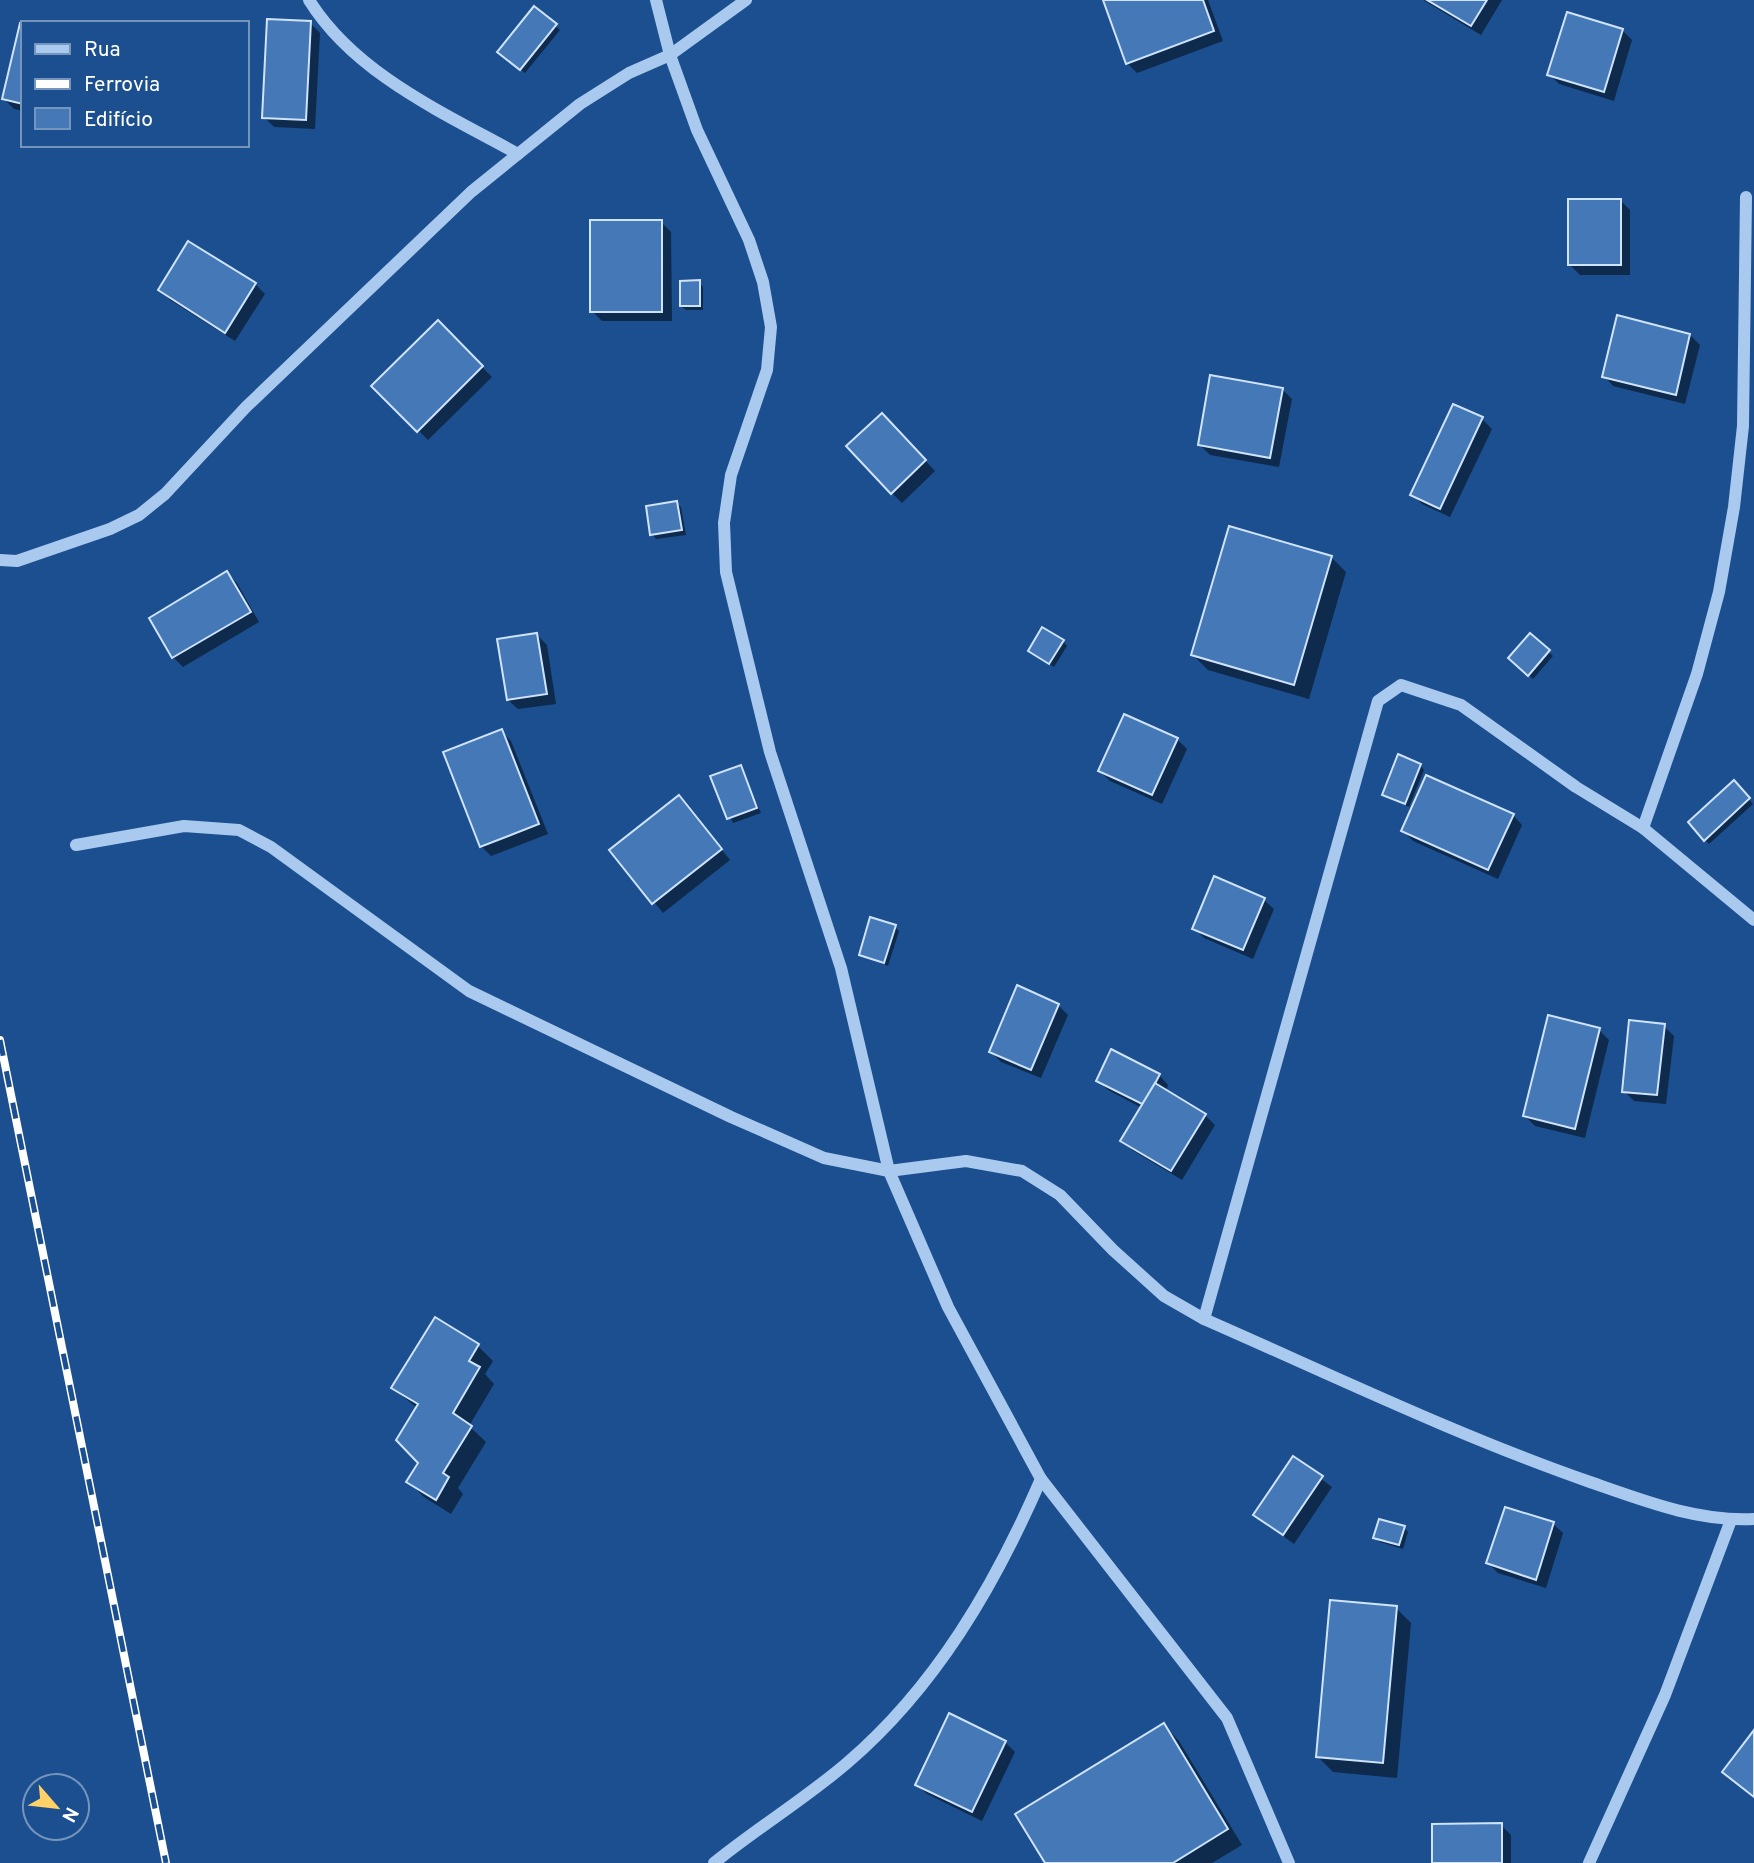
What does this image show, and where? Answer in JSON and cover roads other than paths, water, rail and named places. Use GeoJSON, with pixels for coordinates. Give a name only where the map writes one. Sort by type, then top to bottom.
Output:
{"type":"FeatureCollection","features":[{"type":"Feature","properties":{"kind":"street"},"geometry":{"type":"LineString","coordinates":[[309,0],[325,26],[367,63],[415,97],[518,154]]}},
{"type":"Feature","properties":{"kind":"street"},"geometry":{"type":"LineString","coordinates":[[656,0],[670,55],[697,130],[749,240],[763,282],[771,327],[767,370],[731,475],[724,523],[726,572],[770,752],[841,968],[890,1171],[948,1307],[1041,1479],[1227,1718],[1289,1863]]}},
{"type":"Feature","properties":{"kind":"street"},"geometry":{"type":"LineString","coordinates":[[0,560],[17,561],[110,530],[139,515],[165,494],[246,407],[462,201],[580,104],[629,73],[670,55],[746,0]]}},
{"type":"Feature","properties":{"kind":"street"},"geometry":{"type":"LineString","coordinates":[[1643,828],[1697,674],[1719,592],[1734,507],[1743,426],[1746,197]]}},
{"type":"Feature","properties":{"kind":"street"},"geometry":{"type":"LineString","coordinates":[[1204,1319],[1378,701],[1401,685],[1461,705],[1576,787],[1643,828],[1754,919]]}},
{"type":"Feature","properties":{"kind":"street"},"geometry":{"type":"LineString","coordinates":[[76,845],[184,826],[239,830],[271,847],[469,991],[731,1117],[824,1158],[890,1171],[966,1161],[1022,1171],[1060,1195],[1113,1250],[1164,1296],[1204,1319],[1509,1454],[1659,1506],[1731,1520],[1754,1519]]}},
{"type":"Feature","properties":{"kind":"street"},"geometry":{"type":"LineString","coordinates":[[715,1863],[846,1764],[902,1711],[946,1657],[1018,1531],[1041,1479]]}},
{"type":"Feature","properties":{"kind":"street"},"geometry":{"type":"LineString","coordinates":[[1589,1863],[1665,1695],[1731,1520]]}},
{"type":"Feature","properties":{"kind":"railway"},"geometry":{"type":"LineString","coordinates":[[0,1040],[166,1863]]}}]}
